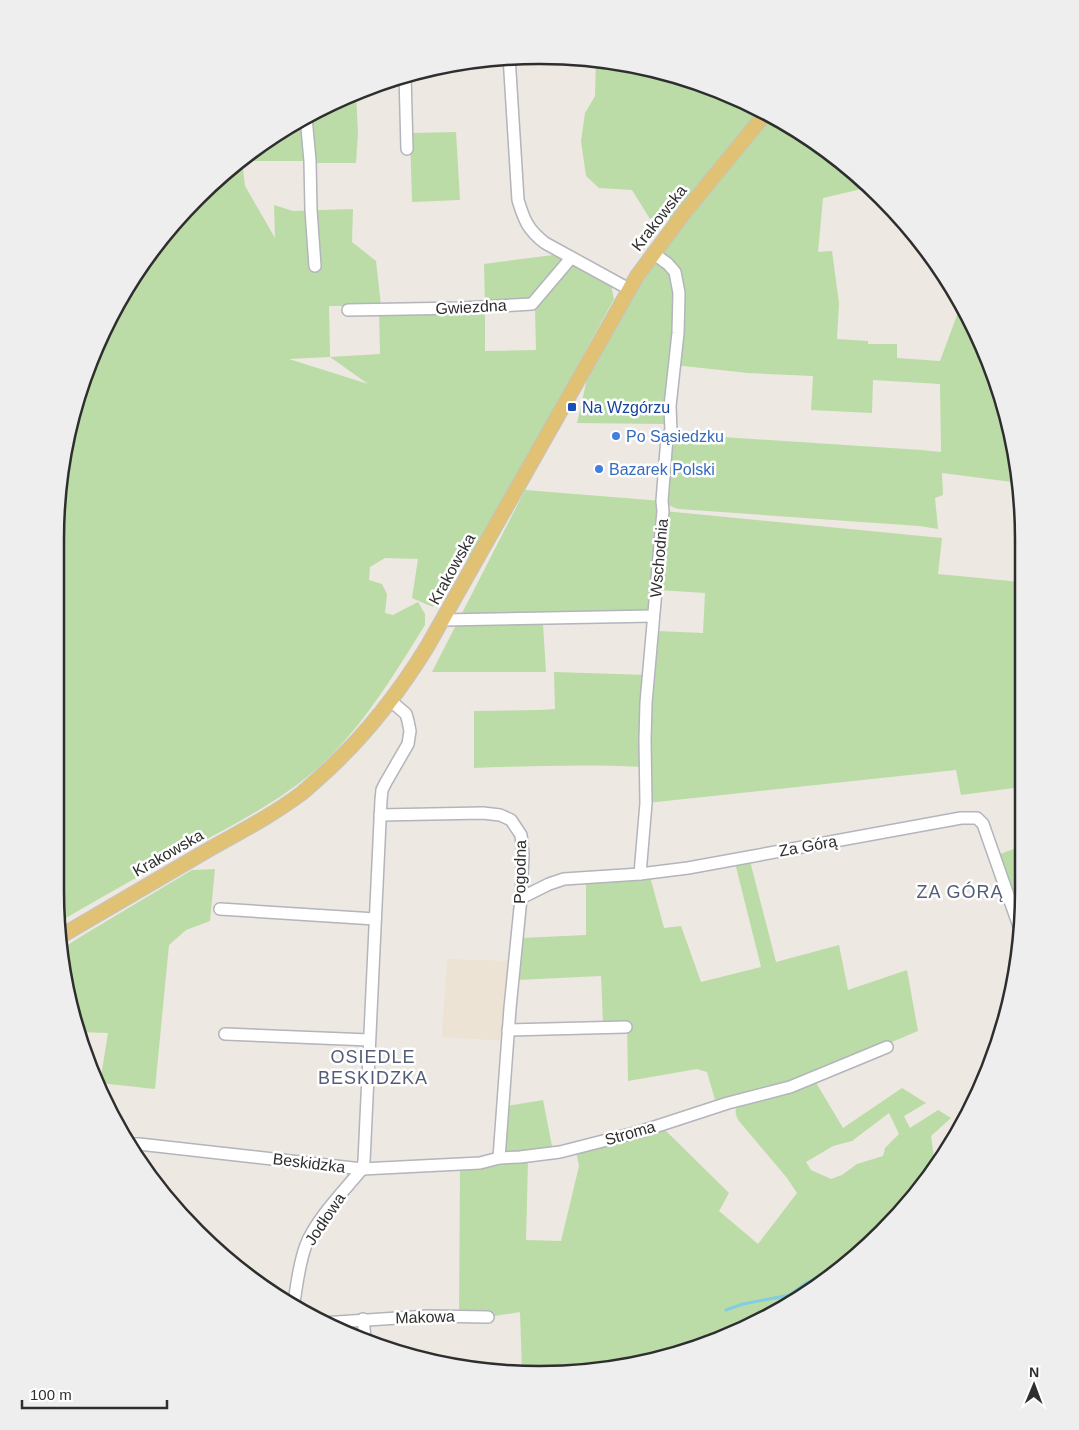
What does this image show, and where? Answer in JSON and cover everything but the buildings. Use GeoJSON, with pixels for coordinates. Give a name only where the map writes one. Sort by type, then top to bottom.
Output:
{"type":"FeatureCollection","features":[{"type":"Feature","properties":{"kind":"main road","name":"Krakowska"},"geometry":{"type":"LineString","coordinates":[[66,933],[247,828],[303,792],[361,738],[415,668],[629,289],[653,252],[761,119]]}},
{"type":"Feature","properties":{"kind":"street"},"geometry":{"type":"LineString","coordinates":[[510,65],[518,200],[528,227],[545,243],[629,289]]}},
{"type":"Feature","properties":{"kind":"street"},"geometry":{"type":"LineString","coordinates":[[405,83],[407,149]]}},
{"type":"Feature","properties":{"kind":"street"},"geometry":{"type":"LineString","coordinates":[[307,125],[316,266]]}},
{"type":"Feature","properties":{"kind":"street","name":"Wschodnia"},"geometry":{"type":"LineString","coordinates":[[640,874],[646,802],[646,703],[663,511],[662,500],[668,437],[671,431],[670,406],[678,332],[679,293],[674,272],[668,264],[653,252]]}},
{"type":"Feature","properties":{"kind":"street","name":"Gwiezdna"},"geometry":{"type":"LineString","coordinates":[[348,310],[462,308],[532,304],[571,258]]}},
{"type":"Feature","properties":{"kind":"street"},"geometry":{"type":"LineString","coordinates":[[443,620],[653,616]]}},
{"type":"Feature","properties":{"kind":"street","name":"Beskidzka"},"geometry":{"type":"LineString","coordinates":[[137,1144],[362,1169],[364,1161],[382,790],[408,744],[410,731],[406,714],[390,702]]}},
{"type":"Feature","properties":{"kind":"street","name":"Pogodna"},"geometry":{"type":"LineString","coordinates":[[380,815],[483,813],[511,820],[521,835],[523,844],[521,898],[508,1030],[499,1158]]}},
{"type":"Feature","properties":{"kind":"street","name":"Za Górą"},"geometry":{"type":"LineString","coordinates":[[521,898],[564,879],[640,874],[688,868],[961,818],[977,818],[983,824],[1014,913]]}},
{"type":"Feature","properties":{"kind":"street"},"geometry":{"type":"LineString","coordinates":[[220,909],[375,919]]}},
{"type":"Feature","properties":{"kind":"street"},"geometry":{"type":"LineString","coordinates":[[508,1030],[626,1026]]}},
{"type":"Feature","properties":{"kind":"street"},"geometry":{"type":"LineString","coordinates":[[226,1034],[369,1040]]}},
{"type":"Feature","properties":{"kind":"street","name":"Stroma"},"geometry":{"type":"LineString","coordinates":[[362,1169],[480,1163],[499,1158],[560,1152],[642,1131],[728,1103],[790,1087],[887,1047]]}},
{"type":"Feature","properties":{"kind":"street","name":"Jodłowa"},"geometry":{"type":"LineString","coordinates":[[295,1298],[304,1251],[311,1234],[362,1169]]}},
{"type":"Feature","properties":{"kind":"street","name":"Makowa"},"geometry":{"type":"LineString","coordinates":[[338,1321],[428,1316],[488,1317]]}},
{"type":"Feature","properties":{"kind":"street"},"geometry":{"type":"LineString","coordinates":[[363,1319],[364,1333]]}},
{"type":"Feature","properties":{"kind":"shaded area"},"geometry":{"type":"Polygon","coordinates":[[[447,959],[512,961],[505,1041],[442,1037],[447,959]]]}},
{"type":"Feature","properties":{"kind":"green space"},"geometry":{"type":"Polygon","coordinates":[[[596,67],[632,73],[692,89],[722,100],[777,127],[829,162],[861,189],[823,198],[818,252],[832,251],[839,303],[837,339],[868,341],[868,344],[897,344],[897,358],[940,361],[958,313],[979,357],[990,387],[999,416],[1011,482],[942,473],[943,495],[935,498],[938,529],[919,526],[679,509],[670,506],[667,501],[672,441],[677,434],[941,452],[940,384],[873,380],[872,413],[811,410],[813,376],[748,373],[672,365],[665,424],[577,423],[587,379],[653,253],[677,222],[661,214],[650,219],[632,190],[599,188],[586,176],[581,141],[585,113],[595,96],[596,67]]]}},
{"type":"Feature","properties":{"kind":"green space"},"geometry":{"type":"Polygon","coordinates":[[[356,100],[358,134],[356,163],[312,163],[310,123],[356,100]]]}},
{"type":"Feature","properties":{"kind":"green space"},"geometry":{"type":"Polygon","coordinates":[[[303,127],[307,161],[251,161],[303,127]]]}},
{"type":"Feature","properties":{"kind":"green space"},"geometry":{"type":"Polygon","coordinates":[[[456,132],[460,200],[412,202],[410,133],[456,132]]]}},
{"type":"Feature","properties":{"kind":"green space"},"geometry":{"type":"Polygon","coordinates":[[[243,168],[245,186],[275,238],[274,205],[293,211],[353,209],[352,242],[376,261],[381,306],[329,306],[330,357],[380,354],[379,312],[485,309],[485,351],[536,350],[535,308],[569,266],[573,265],[611,285],[614,299],[476,549],[454,572],[433,607],[412,598],[418,559],[385,558],[370,567],[369,580],[382,584],[387,594],[385,613],[393,615],[418,602],[425,614],[425,625],[376,700],[350,735],[319,767],[291,789],[245,818],[65,919],[64,540],[68,477],[80,416],[100,357],[127,302],[162,250],[203,203],[243,168]],[[330,357],[289,359],[368,384],[330,357]]]}},
{"type":"Feature","properties":{"kind":"green space"},"geometry":{"type":"Polygon","coordinates":[[[553,255],[565,261],[533,300],[485,304],[484,264],[553,255]]]}},
{"type":"Feature","properties":{"kind":"green space"},"geometry":{"type":"Polygon","coordinates":[[[525,490],[662,501],[664,511],[942,538],[938,574],[1015,581],[1015,788],[961,795],[956,770],[647,803],[647,731],[657,631],[703,633],[705,593],[659,590],[651,621],[543,624],[546,672],[432,672],[525,490]]]}},
{"type":"Feature","properties":{"kind":"green space"},"geometry":{"type":"Polygon","coordinates":[[[554,672],[647,675],[642,767],[579,765],[474,768],[474,711],[555,709],[554,672]]]}},
{"type":"Feature","properties":{"kind":"green space"},"geometry":{"type":"Polygon","coordinates":[[[1015,848],[1015,890],[1006,891],[995,880],[994,856],[1015,848]]]}},
{"type":"Feature","properties":{"kind":"green space"},"geometry":{"type":"Polygon","coordinates":[[[750,861],[776,962],[839,945],[848,990],[907,970],[918,1031],[790,1085],[707,1107],[704,1104],[715,1100],[707,1072],[697,1069],[628,1081],[627,1021],[603,1022],[601,976],[517,980],[521,938],[586,935],[586,877],[649,873],[664,928],[681,926],[701,982],[761,967],[735,863],[750,861]]]}},
{"type":"Feature","properties":{"kind":"green space"},"geometry":{"type":"Polygon","coordinates":[[[215,869],[210,921],[186,930],[169,945],[155,1089],[105,1084],[101,1076],[108,1033],[86,1032],[73,983],[67,945],[192,870],[215,869]]]}},
{"type":"Feature","properties":{"kind":"green space"},"geometry":{"type":"Polygon","coordinates":[[[815,1081],[843,1128],[902,1088],[926,1103],[904,1116],[910,1128],[938,1110],[951,1118],[931,1136],[934,1157],[917,1180],[876,1227],[829,1268],[804,1286],[777,1303],[722,1330],[663,1350],[632,1357],[571,1365],[522,1365],[520,1312],[488,1317],[459,1316],[460,1165],[528,1161],[526,1240],[561,1241],[579,1166],[576,1151],[663,1128],[729,1193],[719,1211],[758,1244],[797,1193],[787,1178],[739,1121],[736,1108],[739,1104],[815,1081]],[[889,1113],[852,1141],[833,1146],[806,1162],[811,1170],[831,1179],[842,1175],[857,1164],[883,1156],[885,1148],[899,1134],[889,1113]]]}},
{"type":"Feature","properties":{"kind":"green space"},"geometry":{"type":"Polygon","coordinates":[[[543,1100],[552,1146],[547,1149],[510,1153],[502,1151],[507,1106],[543,1100]]]}},
{"type":"Feature","properties":{"kind":"waterway"},"geometry":{"type":"LineString","coordinates":[[792,1294],[811,1281]]}},
{"type":"Feature","properties":{"kind":"waterway"},"geometry":{"type":"LineString","coordinates":[[726,1310],[743,1304],[790,1295]]}},
{"type":"Feature","properties":{"kind":"place","name":"Na Wzgórzu"},"geometry":{"type":"Point","coordinates":[572,407]}},
{"type":"Feature","properties":{"kind":"place","name":"Po Sąsiedzku"},"geometry":{"type":"Point","coordinates":[616,436]}},
{"type":"Feature","properties":{"kind":"place","name":"Bazarek Polski"},"geometry":{"type":"Point","coordinates":[599,469]}},
{"type":"Feature","properties":{"kind":"district","name":"ZA GÓRĄ"},"geometry":{"type":"Point","coordinates":[960,892]}},
{"type":"Feature","properties":{"kind":"district","name":"OSIEDLE BESKIDZKA"},"geometry":{"type":"Point","coordinates":[373,1067]}}]}
